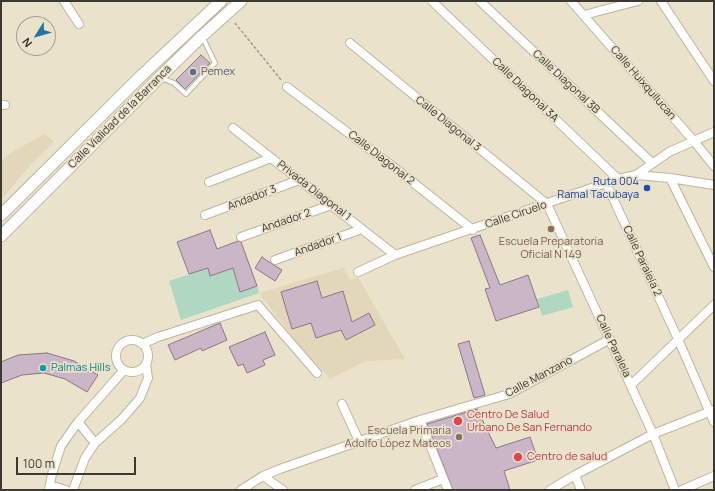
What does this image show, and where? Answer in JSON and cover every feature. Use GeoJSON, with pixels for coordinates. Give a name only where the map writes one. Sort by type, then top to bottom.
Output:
{"type":"FeatureCollection","features":[{"type":"Feature","properties":{"kind":"main road","name":"Calle Vialidad de la Barranca"},"geometry":{"type":"LineString","coordinates":[[1,215],[141,76],[221,1]]}},
{"type":"Feature","properties":{"kind":"main road","name":"Calle Vialidad de la Barranca"},"geometry":{"type":"LineString","coordinates":[[1,236],[159,78],[241,1]]}},
{"type":"Feature","properties":{"kind":"street"},"geometry":{"type":"LineString","coordinates":[[64,1],[79,24]]}},
{"type":"Feature","properties":{"kind":"street","name":"Calle Diagonal 3A"},"geometry":{"type":"LineString","coordinates":[[432,1],[618,179]]}},
{"type":"Feature","properties":{"kind":"street","name":"Calle Diagonal 3B"},"geometry":{"type":"LineString","coordinates":[[480,1],[652,163]]}},
{"type":"Feature","properties":{"kind":"street","name":"Calle Huixquilucan"},"geometry":{"type":"LineString","coordinates":[[571,1],[714,166]]}},
{"type":"Feature","properties":{"kind":"street"},"geometry":{"type":"LineString","coordinates":[[584,15],[638,1]]}},
{"type":"Feature","properties":{"kind":"street"},"geometry":{"type":"LineString","coordinates":[[661,1],[714,82]]}},
{"type":"Feature","properties":{"kind":"street","name":"Calle Diagonal 3"},"geometry":{"type":"LineString","coordinates":[[350,43],[547,204]]}},
{"type":"Feature","properties":{"kind":"street","name":"Calle Diagonal 2"},"geometry":{"type":"LineString","coordinates":[[287,87],[391,165],[473,230]]}},
{"type":"Feature","properties":{"kind":"street","name":"Privada Diagonal 1"},"geometry":{"type":"LineString","coordinates":[[233,128],[395,255]]}},
{"type":"Feature","properties":{"kind":"street"},"geometry":{"type":"LineString","coordinates":[[636,175],[669,152],[693,140],[714,132]]}},
{"type":"Feature","properties":{"kind":"street"},"geometry":{"type":"LineString","coordinates":[[209,182],[271,158]]}},
{"type":"Feature","properties":{"kind":"street"},"geometry":{"type":"LineString","coordinates":[[636,175],[670,178],[714,185]]}},
{"type":"Feature","properties":{"kind":"street","name":"Calle Ciruelo"},"geometry":{"type":"LineString","coordinates":[[358,272],[395,255],[473,230],[618,179],[636,175]]}},
{"type":"Feature","properties":{"kind":"street"},"geometry":{"type":"LineString","coordinates":[[670,178],[714,267]]}},
{"type":"Feature","properties":{"kind":"street","name":"Andador 3"},"geometry":{"type":"LineString","coordinates":[[205,216],[299,180]]}},
{"type":"Feature","properties":{"kind":"street","name":"Calle Paralela 2"},"geometry":{"type":"LineString","coordinates":[[606,183],[712,411],[714,422]]}},
{"type":"Feature","properties":{"kind":"street","name":"Calle Paralela"},"geometry":{"type":"LineString","coordinates":[[547,204],[653,434],[675,490]]}},
{"type":"Feature","properties":{"kind":"street","name":"Andador 2"},"geometry":{"type":"LineString","coordinates":[[241,237],[331,205]]}},
{"type":"Feature","properties":{"kind":"street","name":"Andador 1"},"geometry":{"type":"LineString","coordinates":[[275,260],[362,229]]}},
{"type":"Feature","properties":{"kind":"street"},"geometry":{"type":"LineString","coordinates":[[142,344],[158,337],[258,305],[317,373]]}},
{"type":"Feature","properties":{"kind":"street"},"geometry":{"type":"LineString","coordinates":[[631,385],[714,305]]}},
{"type":"Feature","properties":{"kind":"street","name":"Calle Manzano"},"geometry":{"type":"LineString","coordinates":[[242,490],[263,476],[359,441],[420,420],[509,394],[610,339]]}},
{"type":"Feature","properties":{"kind":"street"},"geometry":{"type":"LineString","coordinates":[[73,490],[85,458],[95,443],[122,419],[140,398],[148,378],[146,364],[148,353],[142,344],[132,340],[122,343],[119,347],[116,357],[120,367],[124,370],[134,372],[139,371],[146,364]]}},
{"type":"Feature","properties":{"kind":"street"},"geometry":{"type":"LineString","coordinates":[[49,490],[52,474],[61,446],[78,422],[124,370]]}},
{"type":"Feature","properties":{"kind":"street"},"geometry":{"type":"LineString","coordinates":[[342,404],[359,441]]}},
{"type":"Feature","properties":{"kind":"street"},"geometry":{"type":"LineString","coordinates":[[550,490],[575,475],[653,434],[712,411]]}},
{"type":"Feature","properties":{"kind":"street"},"geometry":{"type":"LineString","coordinates":[[420,420],[448,490]]}},
{"type":"Feature","properties":{"kind":"street"},"geometry":{"type":"LineString","coordinates":[[78,422],[95,443]]}},
{"type":"Feature","properties":{"kind":"street"},"geometry":{"type":"LineString","coordinates":[[575,475],[581,490]]}},
{"type":"Feature","properties":{"kind":"street"},"geometry":{"type":"LineString","coordinates":[[263,476],[283,490]]}},
{"type":"Feature","properties":{"kind":"street"},"geometry":{"type":"LineString","coordinates":[[682,490],[714,476]]}},
{"type":"Feature","properties":{"kind":"street"},"geometry":{"type":"LineString","coordinates":[[415,490],[443,479]]}},
{"type":"Feature","properties":{"kind":"street"},"geometry":{"type":"LineString","coordinates":[[49,490],[56,487],[66,490]]}},
{"type":"Feature","properties":{"kind":"lane"},"geometry":{"type":"LineString","coordinates":[[159,78],[174,84],[186,94],[215,63],[202,36]]}},
{"type":"Feature","properties":{"kind":"path"},"geometry":{"type":"LineString","coordinates":[[235,23],[287,87]]}},
{"type":"Feature","properties":{"kind":"shaded area"},"geometry":{"type":"Polygon","coordinates":[[[45,134],[54,142],[32,163],[1,200],[1,161],[12,152],[45,134]]]}},
{"type":"Feature","properties":{"kind":"shaded area"},"geometry":{"type":"Polygon","coordinates":[[[343,268],[351,280],[358,277],[405,359],[366,361],[330,379],[299,345],[259,293],[343,268]]]}},
{"type":"Feature","properties":{"kind":"green space"},"geometry":{"type":"Polygon","coordinates":[[[208,268],[210,276],[233,268],[240,292],[257,286],[259,293],[181,320],[169,281],[208,268]]]}},
{"type":"Feature","properties":{"kind":"green space"},"geometry":{"type":"Polygon","coordinates":[[[568,290],[573,307],[542,316],[537,299],[568,290]]]}},
{"type":"Feature","properties":{"kind":"building","name":"Pemex"},"geometry":{"type":"Polygon","coordinates":[[[201,55],[210,63],[185,89],[176,80],[201,55]]]}},
{"type":"Feature","properties":{"kind":"building"},"geometry":{"type":"Polygon","coordinates":[[[210,230],[217,249],[238,241],[241,242],[257,286],[240,292],[233,268],[210,276],[208,268],[189,274],[177,242],[210,230]]]}},
{"type":"Feature","properties":{"kind":"building"},"geometry":{"type":"Polygon","coordinates":[[[480,235],[500,285],[528,275],[539,307],[496,321],[485,289],[490,288],[471,238],[480,235]]]}},
{"type":"Feature","properties":{"kind":"building"},"geometry":{"type":"Polygon","coordinates":[[[262,257],[282,270],[275,281],[255,268],[262,257]]]}},
{"type":"Feature","properties":{"kind":"building"},"geometry":{"type":"Polygon","coordinates":[[[317,281],[322,298],[343,291],[352,322],[369,313],[375,325],[346,340],[341,330],[316,338],[311,323],[292,329],[281,292],[317,281]]]}},
{"type":"Feature","properties":{"kind":"building"},"geometry":{"type":"Polygon","coordinates":[[[220,323],[227,340],[202,351],[201,348],[175,360],[168,345],[220,323]]]}},
{"type":"Feature","properties":{"kind":"building"},"geometry":{"type":"Polygon","coordinates":[[[265,332],[275,355],[263,360],[265,365],[247,373],[243,364],[238,366],[229,347],[265,332]]]}},
{"type":"Feature","properties":{"kind":"building"},"geometry":{"type":"Polygon","coordinates":[[[469,341],[485,395],[474,398],[458,344],[469,341]]]}},
{"type":"Feature","properties":{"kind":"building","name":"Palmas Hills"},"geometry":{"type":"Polygon","coordinates":[[[47,353],[74,361],[98,375],[87,392],[65,379],[44,373],[22,375],[1,383],[1,362],[18,355],[47,353]]]}},
{"type":"Feature","properties":{"kind":"building","name":"Escuela Primaria Adolfo López Mateos"},"geometry":{"type":"Polygon","coordinates":[[[477,409],[496,448],[530,437],[538,460],[504,471],[510,490],[453,490],[427,424],[477,409]]]}},
{"type":"Feature","properties":{"kind":"place","name":"Pemex"},"geometry":{"type":"Point","coordinates":[193,72]}},
{"type":"Feature","properties":{"kind":"place","name":"Ruta 004 Ramal Tacubaya"},"geometry":{"type":"Point","coordinates":[647,188]}},
{"type":"Feature","properties":{"kind":"place","name":"Escuela Preparatoria Oficial N 149"},"geometry":{"type":"Point","coordinates":[551,229]}},
{"type":"Feature","properties":{"kind":"place","name":"Palmas Hills"},"geometry":{"type":"Point","coordinates":[43,368]}},
{"type":"Feature","properties":{"kind":"place","name":"Centro De Salud Urbano De San Fernando"},"geometry":{"type":"Point","coordinates":[458,421]}},
{"type":"Feature","properties":{"kind":"place","name":"Escuela Primaria Adolfo López Mateos"},"geometry":{"type":"Point","coordinates":[459,437]}},
{"type":"Feature","properties":{"kind":"place","name":"Centro de salud"},"geometry":{"type":"Point","coordinates":[518,457]}}]}
